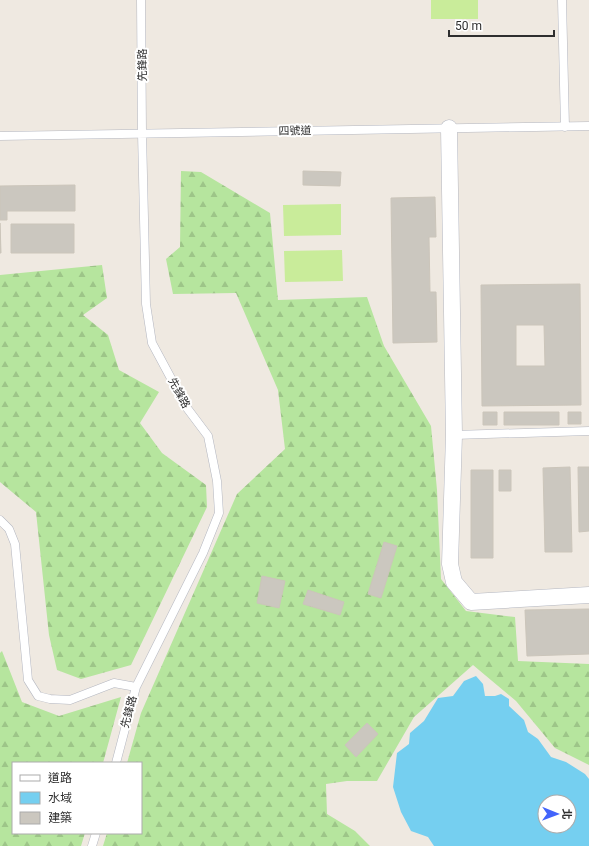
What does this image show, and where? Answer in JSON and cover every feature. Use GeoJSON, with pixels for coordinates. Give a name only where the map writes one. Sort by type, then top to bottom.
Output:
{"type":"FeatureCollection","features":[{"type":"Feature","properties":{"kind":"street"},"geometry":{"type":"LineString","coordinates":[[449,128],[454,435],[450,564],[454,582],[471,602],[589,595]]}},
{"type":"Feature","properties":{"kind":"lane","name":"先鋒路"},"geometry":{"type":"LineString","coordinates":[[116,762],[136,687],[203,552],[219,513],[217,481],[208,436],[186,408],[152,343],[146,304],[142,133],[142,0]]}},
{"type":"Feature","properties":{"kind":"lane"},"geometry":{"type":"LineString","coordinates":[[562,0],[565,127]]}},
{"type":"Feature","properties":{"kind":"lane","name":"四號道"},"geometry":{"type":"LineString","coordinates":[[0,136],[589,126]]}},
{"type":"Feature","properties":{"kind":"lane"},"geometry":{"type":"LineString","coordinates":[[454,435],[589,431]]}},
{"type":"Feature","properties":{"kind":"lane"},"geometry":{"type":"LineString","coordinates":[[0,520],[9,529],[15,544],[28,680],[38,696],[50,699],[70,700],[114,683],[136,687]]}},
{"type":"Feature","properties":{"kind":"lane"},"geometry":{"type":"LineString","coordinates":[[92,846],[96,834]]}},
{"type":"Feature","properties":{"kind":"green space"},"geometry":{"type":"Polygon","coordinates":[[[431,0],[478,0],[478,19],[431,19],[431,0]]]}},
{"type":"Feature","properties":{"kind":"green space"},"geometry":{"type":"Polygon","coordinates":[[[181,171],[201,172],[270,213],[278,300],[367,297],[384,346],[431,426],[437,490],[441,579],[466,611],[515,617],[518,661],[589,664],[589,765],[555,748],[516,701],[473,665],[414,717],[377,781],[347,781],[326,784],[327,814],[355,831],[370,846],[103,846],[107,834],[142,834],[142,762],[127,762],[141,713],[237,494],[285,449],[278,390],[236,293],[173,294],[166,259],[180,247],[181,171]]]}},
{"type":"Feature","properties":{"kind":"green space"},"geometry":{"type":"Polygon","coordinates":[[[341,204],[341,235],[284,236],[283,205],[341,204]]]}},
{"type":"Feature","properties":{"kind":"green space"},"geometry":{"type":"Polygon","coordinates":[[[342,250],[343,281],[285,282],[284,251],[342,250]]]}},
{"type":"Feature","properties":{"kind":"green space"},"geometry":{"type":"Polygon","coordinates":[[[102,265],[107,298],[83,315],[108,335],[119,370],[159,392],[140,423],[162,453],[206,485],[207,507],[131,665],[81,679],[57,670],[49,635],[36,512],[0,482],[0,275],[102,265]]]}},
{"type":"Feature","properties":{"kind":"green space"},"geometry":{"type":"Polygon","coordinates":[[[2,651],[22,702],[59,716],[121,697],[103,762],[12,762],[12,834],[85,834],[81,846],[0,846],[0,653],[2,651]]]}},
{"type":"Feature","properties":{"kind":"water"},"geometry":{"type":"Polygon","coordinates":[[[476,676],[483,684],[485,696],[495,696],[501,694],[509,699],[509,706],[524,720],[528,732],[538,739],[551,757],[566,762],[585,774],[589,779],[589,846],[434,846],[428,837],[411,831],[401,812],[393,787],[397,753],[409,744],[410,733],[424,721],[438,698],[453,696],[464,681],[476,676]]]}},
{"type":"Feature","properties":{"kind":"building"},"geometry":{"type":"Polygon","coordinates":[[[303,171],[341,172],[340,186],[303,185],[303,171]]]}},
{"type":"Feature","properties":{"kind":"building"},"geometry":{"type":"Polygon","coordinates":[[[75,185],[75,211],[7,211],[7,220],[0,220],[0,186],[75,185]]]}},
{"type":"Feature","properties":{"kind":"building"},"geometry":{"type":"Polygon","coordinates":[[[435,197],[436,237],[429,237],[430,292],[436,292],[437,342],[393,343],[391,198],[435,197]]]}},
{"type":"Feature","properties":{"kind":"building"},"geometry":{"type":"Polygon","coordinates":[[[0,223],[1,253],[0,253],[0,223]]]}},
{"type":"Feature","properties":{"kind":"building"},"geometry":{"type":"Polygon","coordinates":[[[11,224],[74,224],[74,253],[11,253],[11,224]]]}},
{"type":"Feature","properties":{"kind":"building"},"geometry":{"type":"Polygon","coordinates":[[[580,284],[581,405],[482,406],[481,285],[580,284]],[[516,325],[516,366],[545,366],[544,325],[516,325]]]}},
{"type":"Feature","properties":{"kind":"building"},"geometry":{"type":"Polygon","coordinates":[[[483,412],[497,412],[497,425],[483,425],[483,412]]]}},
{"type":"Feature","properties":{"kind":"building"},"geometry":{"type":"Polygon","coordinates":[[[504,412],[559,412],[559,425],[504,425],[504,412]]]}},
{"type":"Feature","properties":{"kind":"building"},"geometry":{"type":"Polygon","coordinates":[[[568,412],[581,412],[581,424],[568,424],[568,412]]]}},
{"type":"Feature","properties":{"kind":"building"},"geometry":{"type":"Polygon","coordinates":[[[570,467],[572,552],[545,552],[543,468],[570,467]]]}},
{"type":"Feature","properties":{"kind":"building"},"geometry":{"type":"Polygon","coordinates":[[[578,467],[589,467],[589,531],[579,532],[578,467]]]}},
{"type":"Feature","properties":{"kind":"building"},"geometry":{"type":"Polygon","coordinates":[[[471,470],[493,470],[493,558],[471,558],[471,470]]]}},
{"type":"Feature","properties":{"kind":"building"},"geometry":{"type":"Polygon","coordinates":[[[499,470],[511,470],[511,491],[499,491],[499,470]]]}},
{"type":"Feature","properties":{"kind":"building"},"geometry":{"type":"Polygon","coordinates":[[[384,542],[397,546],[381,598],[368,594],[384,542]]]}},
{"type":"Feature","properties":{"kind":"building"},"geometry":{"type":"Polygon","coordinates":[[[262,576],[285,581],[279,608],[257,603],[262,576]]]}},
{"type":"Feature","properties":{"kind":"building"},"geometry":{"type":"Polygon","coordinates":[[[308,590],[344,602],[340,615],[303,604],[308,590]]]}},
{"type":"Feature","properties":{"kind":"building"},"geometry":{"type":"Polygon","coordinates":[[[589,609],[589,654],[527,656],[525,610],[589,609]]]}},
{"type":"Feature","properties":{"kind":"building"},"geometry":{"type":"Polygon","coordinates":[[[367,723],[378,734],[356,757],[345,745],[367,723]]]}}]}
